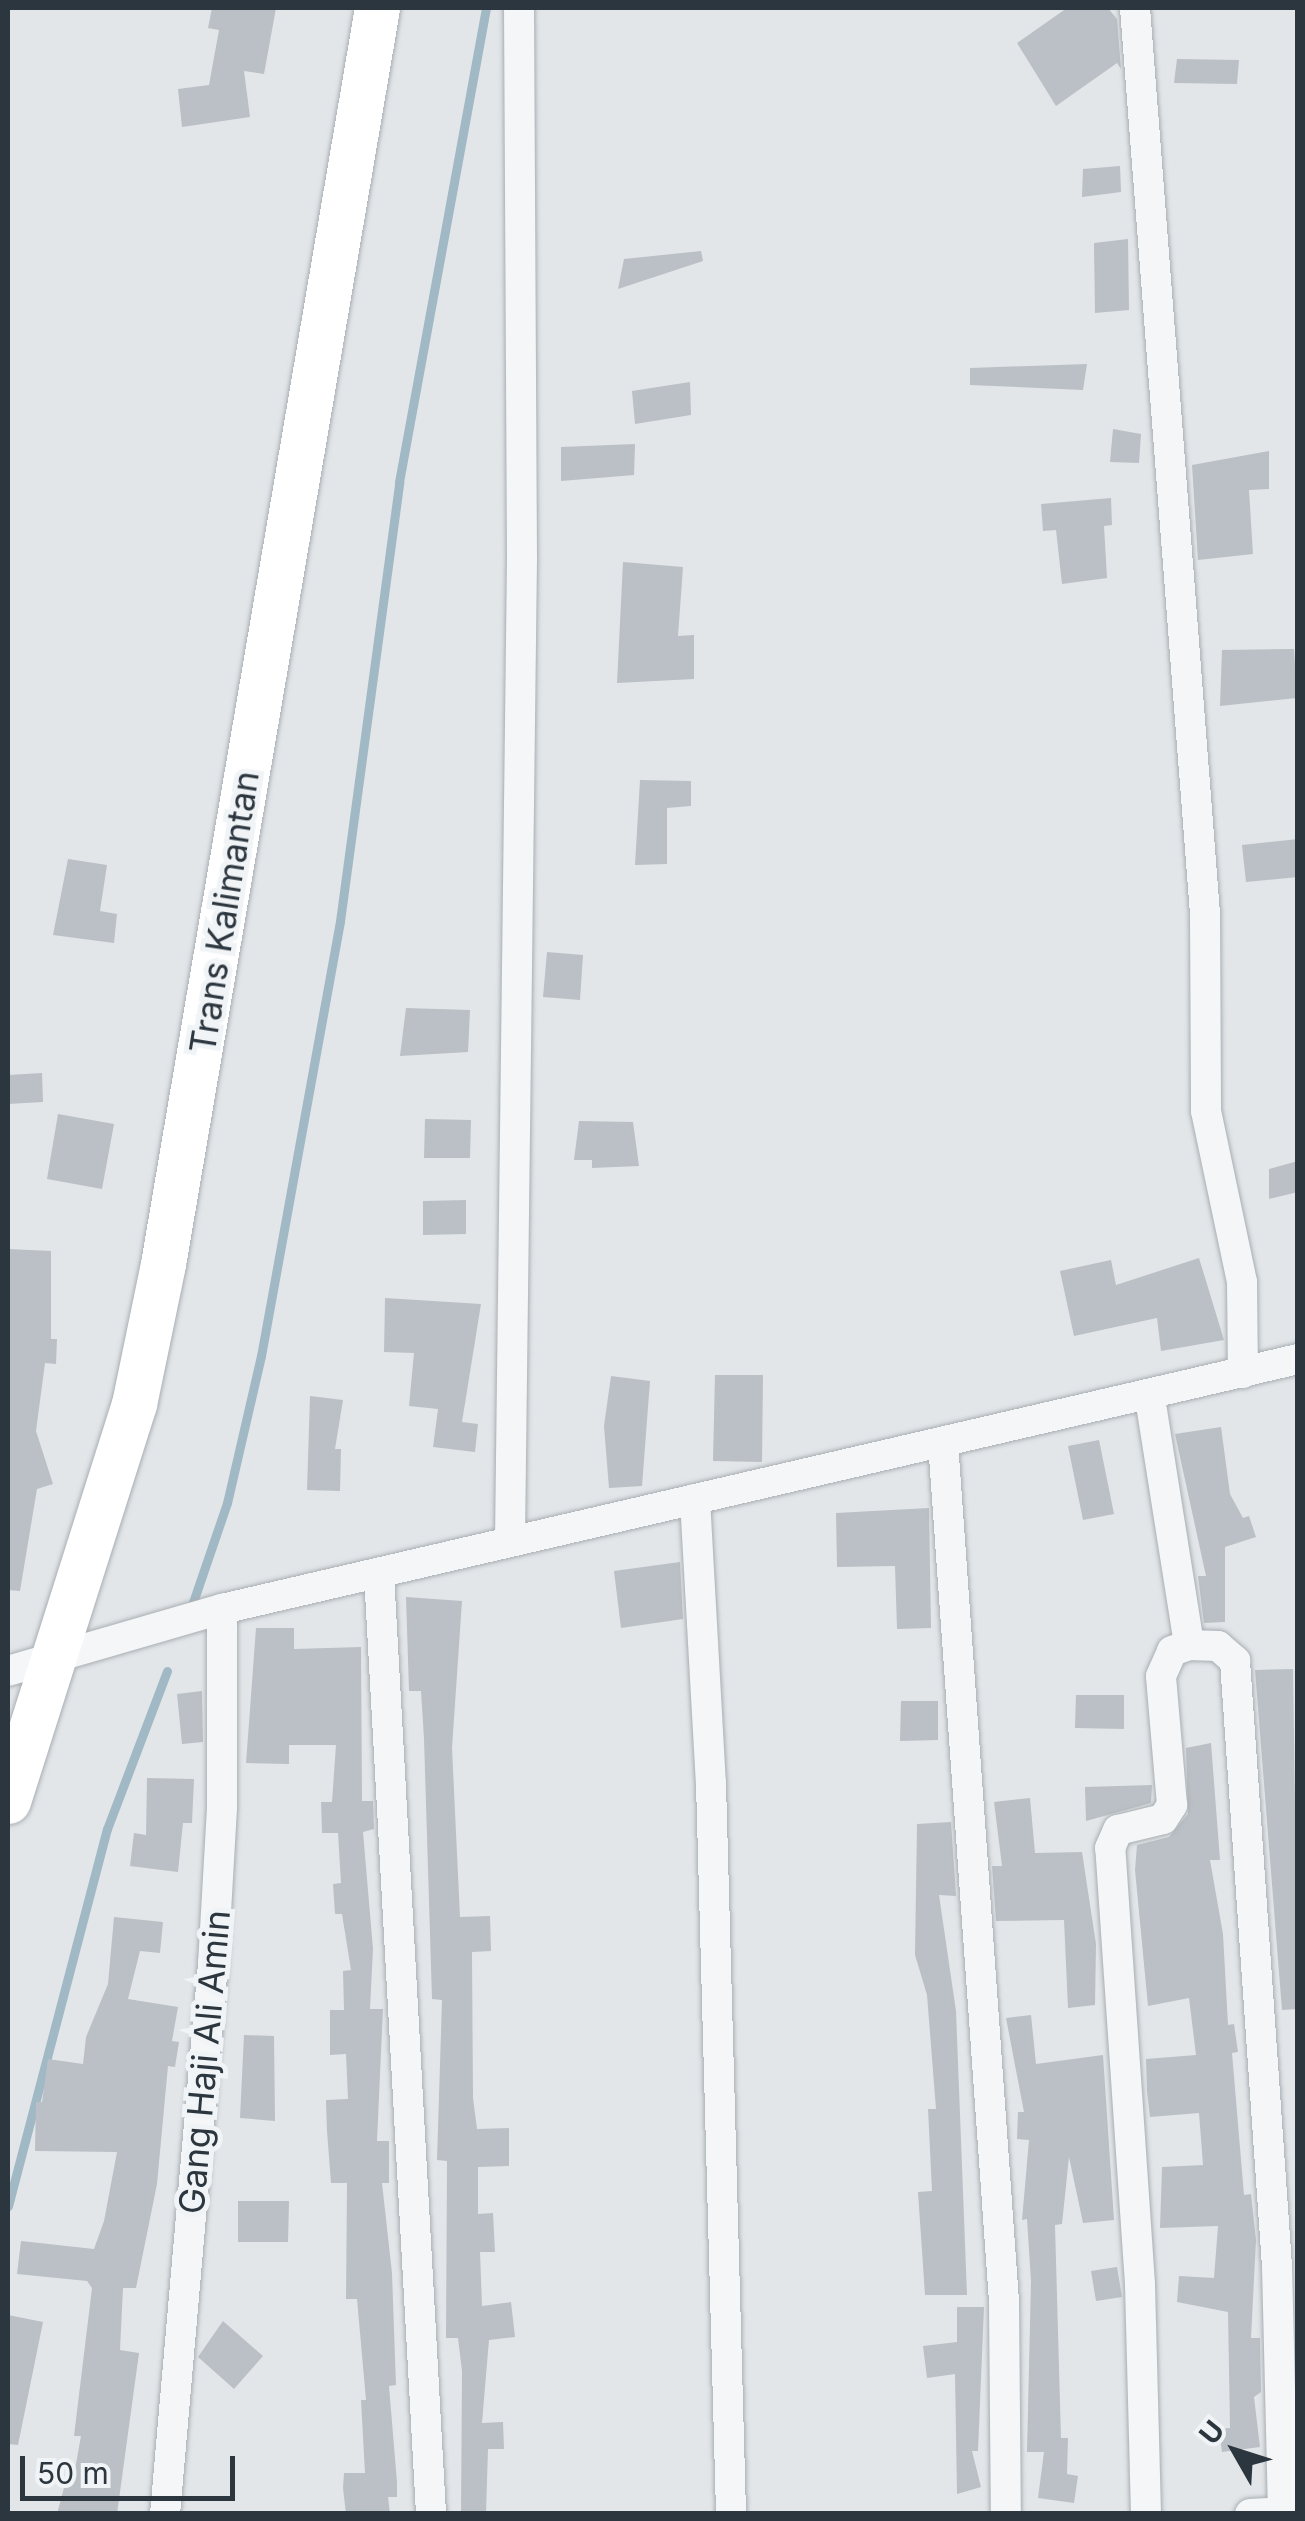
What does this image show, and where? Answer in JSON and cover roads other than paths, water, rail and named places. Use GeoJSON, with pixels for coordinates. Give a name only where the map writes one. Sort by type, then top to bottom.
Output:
{"type":"FeatureCollection","features":[{"type":"Feature","properties":{"kind":"highway","name":"Trans Kalimantan"},"geometry":{"type":"LineString","coordinates":[[8,1801],[58,1654],[134,1404],[164,1264],[377,8]]}},
{"type":"Feature","properties":{"kind":"street"},"geometry":{"type":"LineString","coordinates":[[510,1541],[522,560],[519,8]]}},
{"type":"Feature","properties":{"kind":"street"},"geometry":{"type":"LineString","coordinates":[[1135,8],[1205,914],[1206,1111],[1242,1282],[1243,1373]]}},
{"type":"Feature","properties":{"kind":"street"},"geometry":{"type":"LineString","coordinates":[[8,1671],[214,1612],[943,1442],[1150,1398],[1298,1359]]}},
{"type":"Feature","properties":{"kind":"street"},"geometry":{"type":"LineString","coordinates":[[1150,1398],[1188,1645]]}},
{"type":"Feature","properties":{"kind":"street"},"geometry":{"type":"LineString","coordinates":[[943,1442],[1004,2302],[1006,2514]]}},
{"type":"Feature","properties":{"kind":"street"},"geometry":{"type":"LineString","coordinates":[[695,1499],[711,1784],[731,2514]]}},
{"type":"Feature","properties":{"kind":"street"},"geometry":{"type":"LineString","coordinates":[[379,1574],[431,2514]]}},
{"type":"Feature","properties":{"kind":"street","name":"Gang Haji Ali Amin"},"geometry":{"type":"LineString","coordinates":[[165,2514],[215,1925],[214,1612]]}},
{"type":"Feature","properties":{"kind":"street"},"geometry":{"type":"LineString","coordinates":[[1146,2514],[1140,2284],[1110,1848],[1118,1830],[1164,1819],[1172,1805],[1161,1676],[1172,1652],[1188,1645],[1218,1646],[1235,1661],[1277,2266],[1283,2513],[1250,2514]]}},
{"type":"Feature","properties":{"kind":"waterway"},"geometry":{"type":"LineString","coordinates":[[190,1611],[227,1503],[261,1356],[340,921],[399,482],[486,8]]}},
{"type":"Feature","properties":{"kind":"waterway"},"geometry":{"type":"LineString","coordinates":[[8,2206],[107,1829],[167,1671]]}}]}
